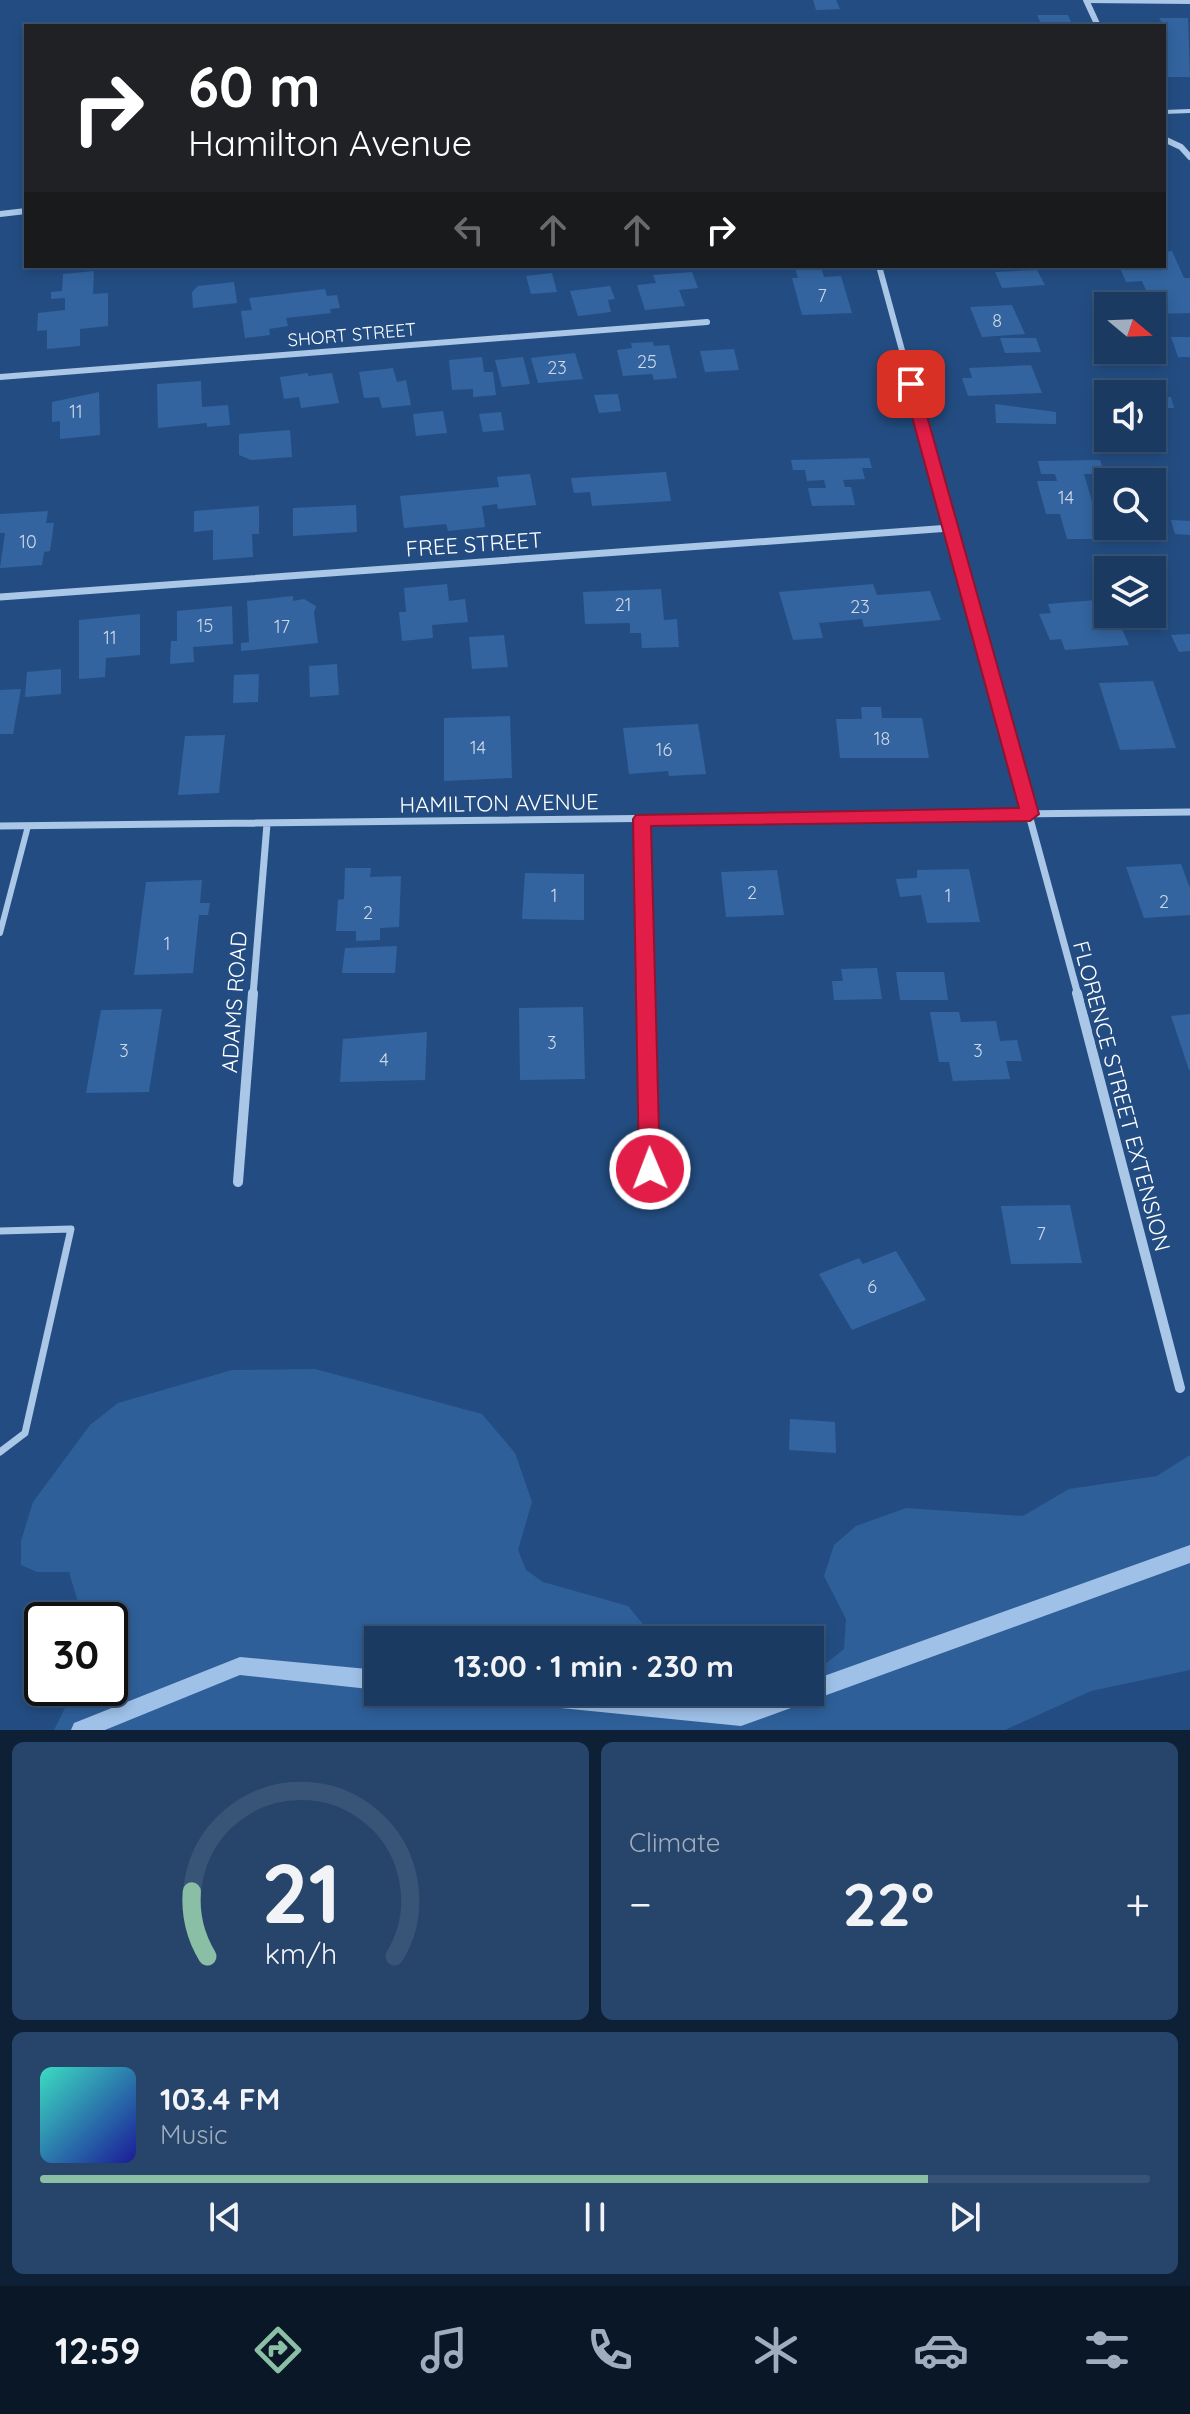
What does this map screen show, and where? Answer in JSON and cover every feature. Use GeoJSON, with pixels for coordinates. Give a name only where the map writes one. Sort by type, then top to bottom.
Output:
{"type":"FeatureCollection","features":[{"type":"Feature","properties":{"kind":"street"},"geometry":{"type":"LineString","coordinates":[[1086,0],[1097,24]]}},
{"type":"Feature","properties":{"kind":"street"},"geometry":{"type":"LineString","coordinates":[[1166,140],[1181,147],[1190,157]]}},
{"type":"Feature","properties":{"kind":"street"},"geometry":{"type":"LineString","coordinates":[[1166,147],[1181,147]]}},
{"type":"Feature","properties":{"kind":"street"},"geometry":{"type":"LineString","coordinates":[[0,214],[24,211]]}},
{"type":"Feature","properties":{"kind":"street","name":"FLORENCE STREET EXTENSION"},"geometry":{"type":"LineString","coordinates":[[880,268],[1127,1175],[1180,1388]]}},
{"type":"Feature","properties":{"kind":"street","name":"SHORT STREET"},"geometry":{"type":"LineString","coordinates":[[0,377],[707,322]]}},
{"type":"Feature","properties":{"kind":"street","name":"FREE STREET"},"geometry":{"type":"LineString","coordinates":[[0,597],[950,528]]}},
{"type":"Feature","properties":{"kind":"street","name":"HAMILTON AVENUE"},"geometry":{"type":"LineString","coordinates":[[0,826],[1190,812]]}},
{"type":"Feature","properties":{"kind":"street"},"geometry":{"type":"LineString","coordinates":[[642,819],[650,1169]]}},
{"type":"Feature","properties":{"kind":"street","name":"ADAMS ROAD"},"geometry":{"type":"LineString","coordinates":[[238,1182],[267,824]]}},
{"type":"Feature","properties":{"kind":"lane"},"geometry":{"type":"LineString","coordinates":[[1086,0],[1190,2]]}},
{"type":"Feature","properties":{"kind":"lane"},"geometry":{"type":"LineString","coordinates":[[1166,112],[1190,111]]}},
{"type":"Feature","properties":{"kind":"lane"},"geometry":{"type":"LineString","coordinates":[[0,933],[28,826]]}},
{"type":"Feature","properties":{"kind":"lane"},"geometry":{"type":"LineString","coordinates":[[0,1231],[71,1229],[25,1433],[0,1452]]}},
{"type":"Feature","properties":{"kind":"shaded area"},"geometry":{"type":"Polygon","coordinates":[[[315,1369],[482,1414],[515,1453],[532,1502],[518,1550],[526,1570],[543,1582],[628,1606],[644,1626],[364,1626],[364,1706],[824,1706],[824,1665],[844,1649],[846,1619],[824,1576],[834,1545],[856,1526],[906,1508],[1023,1516],[1069,1489],[1157,1476],[1190,1455],[1190,1670],[1091,1691],[1005,1730],[54,1730],[66,1706],[128,1706],[128,1602],[77,1602],[69,1572],[37,1572],[21,1565],[21,1541],[33,1502],[90,1425],[118,1403],[232,1370],[315,1369]]]}},
{"type":"Feature","properties":{"kind":"building"},"geometry":{"type":"Polygon","coordinates":[[[813,0],[836,0],[840,9],[816,10],[813,0]]]}},
{"type":"Feature","properties":{"kind":"building"},"geometry":{"type":"Polygon","coordinates":[[[1037,15],[1068,15],[1072,24],[1041,24],[1037,15]]]}},
{"type":"Feature","properties":{"kind":"building"},"geometry":{"type":"Polygon","coordinates":[[[1159,18],[1188,18],[1190,77],[1166,77],[1166,24],[1159,18]]]}},
{"type":"Feature","properties":{"kind":"building"},"geometry":{"type":"Polygon","coordinates":[[[1172,251],[1184,278],[1190,278],[1190,313],[1166,314],[1166,292],[1147,292],[1142,281],[1126,282],[1120,268],[1166,268],[1166,252],[1172,251]]]}},
{"type":"Feature","properties":{"kind":"building"},"geometry":{"type":"Polygon","coordinates":[[[795,268],[822,268],[824,277],[841,276],[852,313],[802,315],[792,278],[798,278],[795,268]]]}},
{"type":"Feature","properties":{"kind":"building"},"geometry":{"type":"Polygon","coordinates":[[[1037,270],[1045,285],[1002,288],[995,272],[1037,270]]]}},
{"type":"Feature","properties":{"kind":"building"},"geometry":{"type":"Polygon","coordinates":[[[94,271],[93,294],[108,293],[108,326],[80,329],[80,346],[47,349],[47,330],[37,331],[38,313],[65,310],[65,298],[51,299],[51,292],[62,291],[63,274],[94,271]]]}},
{"type":"Feature","properties":{"kind":"building"},"geometry":{"type":"Polygon","coordinates":[[[692,272],[698,288],[679,290],[685,306],[645,310],[637,285],[656,283],[653,275],[692,272]]]}},
{"type":"Feature","properties":{"kind":"building"},"geometry":{"type":"Polygon","coordinates":[[[552,273],[557,292],[531,294],[526,276],[552,273]]]}},
{"type":"Feature","properties":{"kind":"building"},"geometry":{"type":"Polygon","coordinates":[[[234,282],[237,303],[193,308],[192,292],[198,286],[234,282]]]}},
{"type":"Feature","properties":{"kind":"building"},"geometry":{"type":"Polygon","coordinates":[[[610,286],[615,299],[608,300],[611,312],[578,316],[570,291],[610,286]]]}},
{"type":"Feature","properties":{"kind":"building"},"geometry":{"type":"Polygon","coordinates":[[[325,289],[327,296],[337,295],[340,308],[330,309],[331,313],[286,318],[288,326],[269,329],[270,335],[245,338],[241,311],[252,310],[249,298],[325,289]]]}},
{"type":"Feature","properties":{"kind":"building"},"geometry":{"type":"Polygon","coordinates":[[[1012,305],[1025,334],[982,337],[970,307],[1012,305]]]}},
{"type":"Feature","properties":{"kind":"building"},"geometry":{"type":"Polygon","coordinates":[[[1171,337],[1190,337],[1190,357],[1178,357],[1171,337]]]}},
{"type":"Feature","properties":{"kind":"building"},"geometry":{"type":"Polygon","coordinates":[[[1000,338],[1036,338],[1041,352],[1005,353],[1000,338]]]}},
{"type":"Feature","properties":{"kind":"building"},"geometry":{"type":"Polygon","coordinates":[[[653,342],[654,346],[669,345],[677,378],[654,380],[652,374],[623,376],[617,350],[632,348],[631,343],[653,342]]]}},
{"type":"Feature","properties":{"kind":"building"},"geometry":{"type":"Polygon","coordinates":[[[734,349],[739,370],[705,372],[700,351],[734,349]]]}},
{"type":"Feature","properties":{"kind":"building"},"geometry":{"type":"Polygon","coordinates":[[[575,353],[583,379],[538,383],[531,358],[575,353]]]}},
{"type":"Feature","properties":{"kind":"building"},"geometry":{"type":"Polygon","coordinates":[[[482,357],[484,372],[493,372],[496,395],[473,397],[473,389],[452,390],[449,360],[482,357]]]}},
{"type":"Feature","properties":{"kind":"building"},"geometry":{"type":"Polygon","coordinates":[[[523,357],[530,384],[502,387],[495,360],[523,357]]]}},
{"type":"Feature","properties":{"kind":"building"},"geometry":{"type":"Polygon","coordinates":[[[1031,365],[1042,393],[968,396],[962,378],[972,378],[969,368],[1031,365]]]}},
{"type":"Feature","properties":{"kind":"building"},"geometry":{"type":"Polygon","coordinates":[[[393,368],[397,382],[406,380],[411,405],[382,408],[379,397],[364,398],[359,372],[393,368]]]}},
{"type":"Feature","properties":{"kind":"building"},"geometry":{"type":"Polygon","coordinates":[[[308,373],[308,376],[332,373],[339,403],[301,408],[299,397],[284,399],[280,377],[308,373]]]}},
{"type":"Feature","properties":{"kind":"building"},"geometry":{"type":"Polygon","coordinates":[[[201,381],[202,407],[228,405],[230,425],[207,427],[207,423],[158,428],[157,384],[201,381]]]}},
{"type":"Feature","properties":{"kind":"building"},"geometry":{"type":"Polygon","coordinates":[[[99,392],[100,435],[60,439],[60,421],[52,422],[52,402],[99,392]]]}},
{"type":"Feature","properties":{"kind":"building"},"geometry":{"type":"Polygon","coordinates":[[[618,394],[621,411],[599,413],[594,395],[618,394]]]}},
{"type":"Feature","properties":{"kind":"building"},"geometry":{"type":"Polygon","coordinates":[[[1166,397],[1171,397],[1174,408],[1166,408],[1166,397]]]}},
{"type":"Feature","properties":{"kind":"building"},"geometry":{"type":"Polygon","coordinates":[[[995,404],[1056,412],[1056,424],[996,423],[995,404]]]}},
{"type":"Feature","properties":{"kind":"building"},"geometry":{"type":"Polygon","coordinates":[[[443,411],[447,433],[416,436],[413,414],[443,411]]]}},
{"type":"Feature","properties":{"kind":"building"},"geometry":{"type":"Polygon","coordinates":[[[501,412],[504,430],[483,432],[479,414],[501,412]]]}},
{"type":"Feature","properties":{"kind":"building"},"geometry":{"type":"Polygon","coordinates":[[[290,430],[292,457],[251,460],[239,455],[239,434],[290,430]]]}},
{"type":"Feature","properties":{"kind":"building"},"geometry":{"type":"Polygon","coordinates":[[[869,458],[872,468],[862,468],[865,479],[843,480],[845,487],[851,487],[855,505],[812,506],[808,488],[826,488],[824,480],[807,481],[805,470],[793,470],[791,460],[869,458]]]}},
{"type":"Feature","properties":{"kind":"building"},"geometry":{"type":"Polygon","coordinates":[[[1100,460],[1103,468],[1094,468],[1094,474],[1084,474],[1094,508],[1094,539],[1067,539],[1060,514],[1046,514],[1037,481],[1057,481],[1055,474],[1041,474],[1038,461],[1100,460]]]}},
{"type":"Feature","properties":{"kind":"building"},"geometry":{"type":"Polygon","coordinates":[[[666,472],[671,501],[592,506],[590,492],[574,493],[571,478],[666,472]]]}},
{"type":"Feature","properties":{"kind":"building"},"geometry":{"type":"Polygon","coordinates":[[[530,474],[536,505],[498,509],[497,504],[482,506],[485,527],[448,531],[446,524],[404,528],[400,496],[499,487],[497,477],[530,474]]]}},
{"type":"Feature","properties":{"kind":"building"},"geometry":{"type":"Polygon","coordinates":[[[356,505],[357,532],[293,536],[293,508],[356,505]]]}},
{"type":"Feature","properties":{"kind":"building"},"geometry":{"type":"Polygon","coordinates":[[[259,506],[259,534],[252,534],[253,557],[213,560],[213,530],[194,532],[194,511],[259,506]]]}},
{"type":"Feature","properties":{"kind":"building"},"geometry":{"type":"Polygon","coordinates":[[[48,511],[46,523],[54,523],[50,551],[44,552],[42,565],[0,568],[5,533],[0,533],[0,514],[48,511]]]}},
{"type":"Feature","properties":{"kind":"building"},"geometry":{"type":"Polygon","coordinates":[[[1171,520],[1190,521],[1190,535],[1175,534],[1171,520]]]}},
{"type":"Feature","properties":{"kind":"building"},"geometry":{"type":"Polygon","coordinates":[[[447,584],[449,601],[465,599],[468,622],[432,625],[433,638],[402,641],[399,612],[406,612],[404,588],[447,584]]]}},
{"type":"Feature","properties":{"kind":"building"},"geometry":{"type":"Polygon","coordinates":[[[873,584],[877,595],[930,591],[941,620],[864,627],[862,619],[819,623],[823,638],[793,640],[779,592],[873,584]]]}},
{"type":"Feature","properties":{"kind":"building"},"geometry":{"type":"Polygon","coordinates":[[[661,589],[664,620],[677,619],[679,647],[642,648],[641,633],[630,633],[630,623],[585,624],[583,592],[661,589]]]}},
{"type":"Feature","properties":{"kind":"building"},"geometry":{"type":"Polygon","coordinates":[[[293,596],[293,601],[304,599],[316,606],[318,643],[241,651],[241,643],[249,642],[247,601],[293,596]]]}},
{"type":"Feature","properties":{"kind":"building"},"geometry":{"type":"Polygon","coordinates":[[[1094,600],[1094,628],[1122,628],[1129,645],[1065,650],[1061,639],[1050,640],[1039,614],[1051,613],[1048,604],[1094,600]]]}},
{"type":"Feature","properties":{"kind":"building"},"geometry":{"type":"Polygon","coordinates":[[[232,606],[233,644],[193,647],[194,662],[170,664],[171,641],[177,641],[177,611],[232,606]]]}},
{"type":"Feature","properties":{"kind":"building"},"geometry":{"type":"Polygon","coordinates":[[[140,614],[140,655],[106,658],[105,677],[79,679],[79,620],[140,614]]]}},
{"type":"Feature","properties":{"kind":"building"},"geometry":{"type":"Polygon","coordinates":[[[1190,634],[1190,651],[1179,652],[1171,635],[1190,634]]]}},
{"type":"Feature","properties":{"kind":"building"},"geometry":{"type":"Polygon","coordinates":[[[504,635],[508,667],[472,669],[469,637],[504,635]]]}},
{"type":"Feature","properties":{"kind":"building"},"geometry":{"type":"Polygon","coordinates":[[[337,664],[339,695],[310,697],[309,666],[337,664]]]}},
{"type":"Feature","properties":{"kind":"building"},"geometry":{"type":"Polygon","coordinates":[[[61,669],[61,694],[25,697],[27,672],[61,669]]]}},
{"type":"Feature","properties":{"kind":"building"},"geometry":{"type":"Polygon","coordinates":[[[259,674],[258,702],[233,703],[234,675],[259,674]]]}},
{"type":"Feature","properties":{"kind":"building"},"geometry":{"type":"Polygon","coordinates":[[[1153,681],[1176,748],[1120,750],[1099,683],[1153,681]]]}},
{"type":"Feature","properties":{"kind":"building"},"geometry":{"type":"Polygon","coordinates":[[[21,689],[13,734],[0,734],[0,690],[21,689]]]}},
{"type":"Feature","properties":{"kind":"building"},"geometry":{"type":"Polygon","coordinates":[[[861,707],[881,707],[882,718],[922,718],[929,758],[840,758],[836,719],[862,719],[861,707]]]}},
{"type":"Feature","properties":{"kind":"building"},"geometry":{"type":"Polygon","coordinates":[[[510,716],[512,778],[444,781],[444,718],[510,716]]]}},
{"type":"Feature","properties":{"kind":"building"},"geometry":{"type":"Polygon","coordinates":[[[698,724],[706,774],[669,776],[668,771],[629,774],[623,728],[698,724]]]}},
{"type":"Feature","properties":{"kind":"building"},"geometry":{"type":"Polygon","coordinates":[[[225,735],[219,793],[178,795],[185,736],[225,735]]]}},
{"type":"Feature","properties":{"kind":"building"},"geometry":{"type":"Polygon","coordinates":[[[1181,864],[1190,888],[1190,915],[1144,918],[1126,867],[1181,864]]]}},
{"type":"Feature","properties":{"kind":"building"},"geometry":{"type":"Polygon","coordinates":[[[345,868],[371,868],[370,877],[401,876],[399,927],[380,928],[380,940],[356,941],[356,931],[336,931],[338,900],[344,899],[345,868]]]}},
{"type":"Feature","properties":{"kind":"building"},"geometry":{"type":"Polygon","coordinates":[[[969,869],[980,922],[927,923],[921,895],[900,897],[896,879],[917,878],[917,870],[969,869]]]}},
{"type":"Feature","properties":{"kind":"building"},"geometry":{"type":"Polygon","coordinates":[[[777,870],[784,915],[726,917],[721,872],[777,870]]]}},
{"type":"Feature","properties":{"kind":"building"},"geometry":{"type":"Polygon","coordinates":[[[525,873],[584,874],[584,920],[522,919],[525,873]]]}},
{"type":"Feature","properties":{"kind":"building"},"geometry":{"type":"Polygon","coordinates":[[[202,880],[200,903],[210,903],[208,915],[199,915],[193,973],[134,975],[146,882],[202,880]]]}},
{"type":"Feature","properties":{"kind":"building"},"geometry":{"type":"Polygon","coordinates":[[[397,946],[395,973],[342,973],[345,948],[397,946]]]}},
{"type":"Feature","properties":{"kind":"building"},"geometry":{"type":"Polygon","coordinates":[[[877,968],[882,999],[834,1000],[832,981],[843,981],[841,969],[877,968]]]}},
{"type":"Feature","properties":{"kind":"building"},"geometry":{"type":"Polygon","coordinates":[[[896,972],[944,972],[948,1000],[900,1000],[896,972]]]}},
{"type":"Feature","properties":{"kind":"building"},"geometry":{"type":"Polygon","coordinates":[[[583,1007],[585,1079],[520,1080],[519,1008],[583,1007]]]}},
{"type":"Feature","properties":{"kind":"building"},"geometry":{"type":"Polygon","coordinates":[[[162,1009],[149,1092],[86,1093],[101,1010],[162,1009]]]}},
{"type":"Feature","properties":{"kind":"building"},"geometry":{"type":"Polygon","coordinates":[[[930,1012],[959,1012],[961,1022],[996,1021],[1000,1041],[1017,1040],[1022,1061],[1006,1061],[1010,1079],[953,1081],[949,1062],[939,1062],[930,1012]]]}},
{"type":"Feature","properties":{"kind":"building"},"geometry":{"type":"Polygon","coordinates":[[[1190,1014],[1190,1070],[1189,1070],[1171,1016],[1190,1014]]]}},
{"type":"Feature","properties":{"kind":"building"},"geometry":{"type":"Polygon","coordinates":[[[427,1032],[425,1080],[340,1082],[343,1039],[427,1032]]]}},
{"type":"Feature","properties":{"kind":"building"},"geometry":{"type":"Polygon","coordinates":[[[1070,1205],[1082,1263],[1011,1264],[1001,1206],[1070,1205]]]}},
{"type":"Feature","properties":{"kind":"building"},"geometry":{"type":"Polygon","coordinates":[[[896,1251],[926,1300],[852,1330],[819,1274],[859,1258],[863,1264],[896,1251]]]}},
{"type":"Feature","properties":{"kind":"building"},"geometry":{"type":"Polygon","coordinates":[[[790,1419],[835,1422],[836,1453],[789,1450],[790,1419]]]}},
{"type":"Feature","properties":{"kind":"waterway"},"geometry":{"type":"LineString","coordinates":[[824,1686],[1190,1554]]}},
{"type":"Feature","properties":{"kind":"waterway"},"geometry":{"type":"LineString","coordinates":[[81,1730],[240,1666],[364,1679]]}},
{"type":"Feature","properties":{"kind":"waterway"},"geometry":{"type":"LineString","coordinates":[[641,1706],[741,1716],[768,1706]]}},
{"type":"Feature","properties":{"kind":"route"},"geometry":{"type":"LineString","coordinates":[[650,1169],[642,819],[1030,814],[911,384]]}}]}
